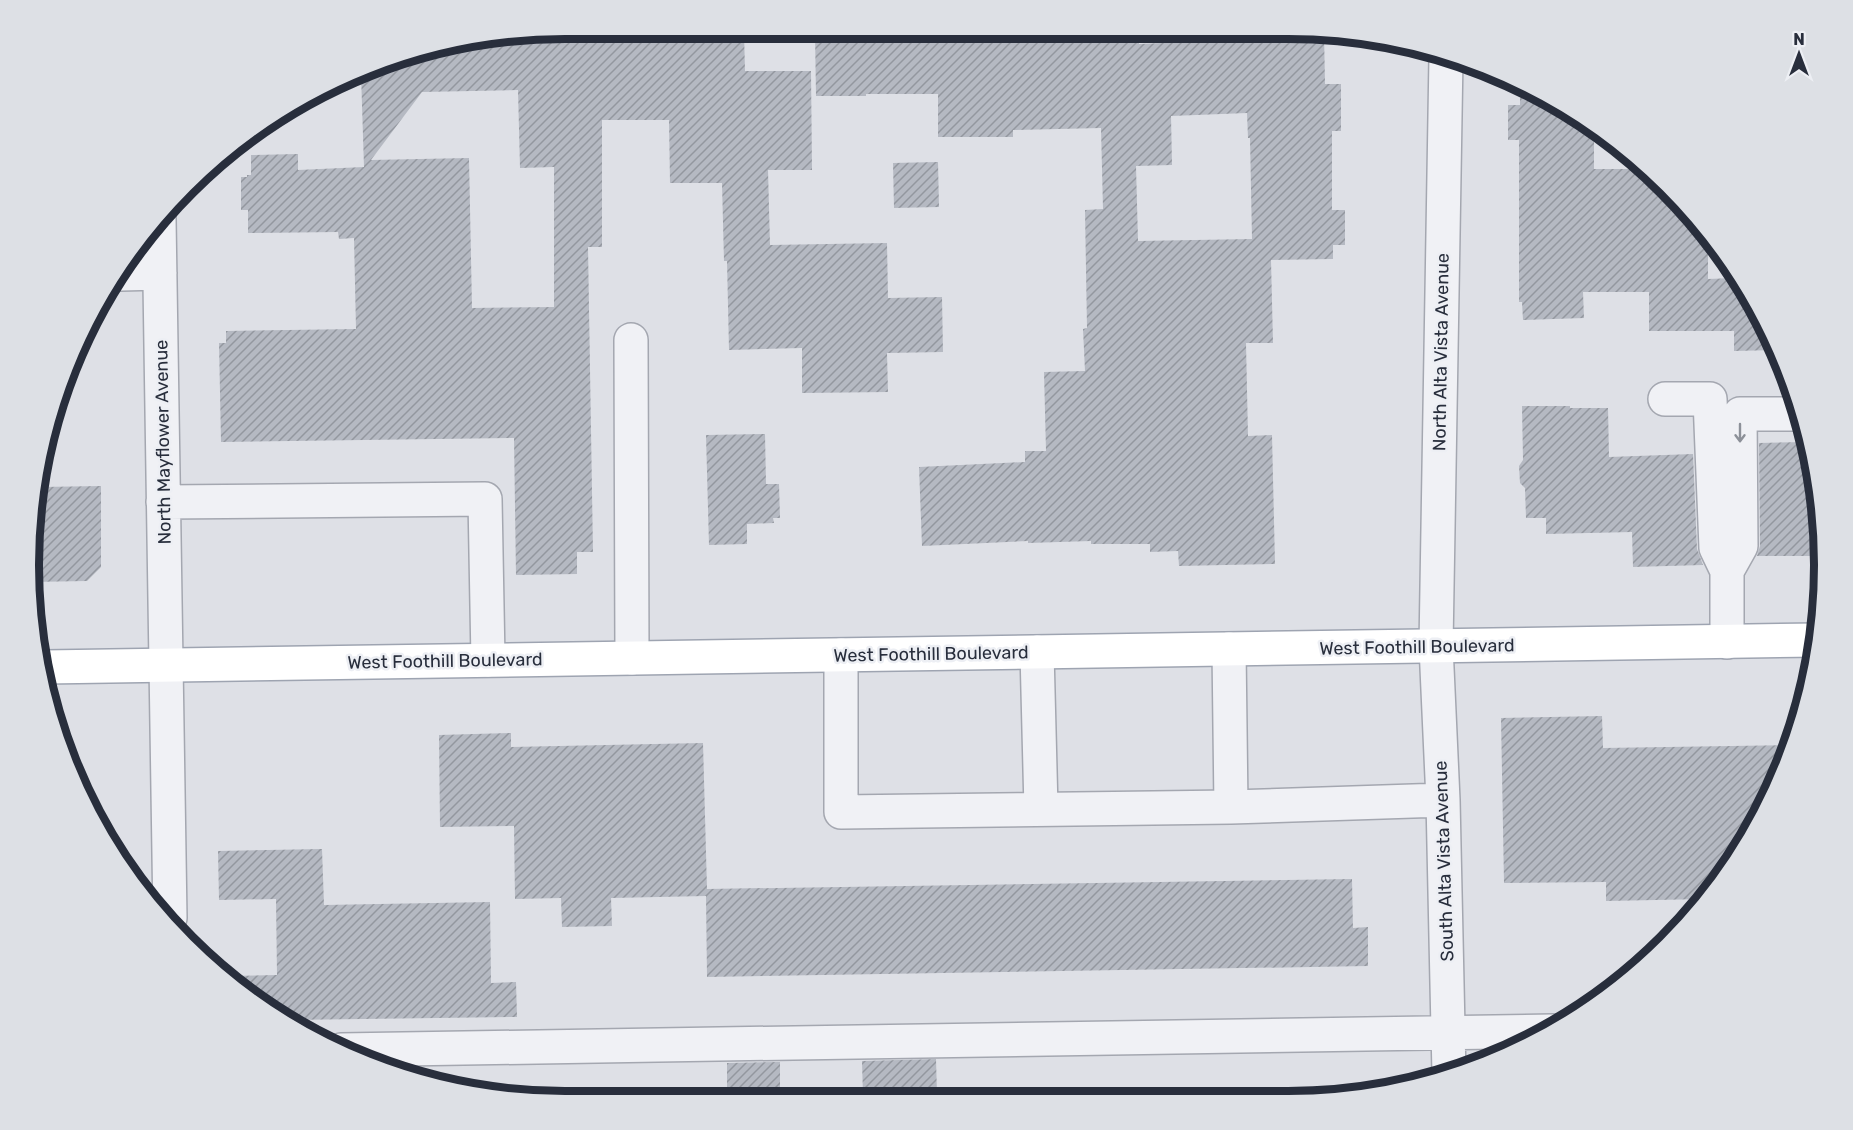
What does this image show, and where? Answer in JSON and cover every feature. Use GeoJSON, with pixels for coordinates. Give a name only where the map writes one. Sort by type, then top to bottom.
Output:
{"type":"FeatureCollection","features":[{"type":"Feature","properties":{"kind":"main road","name":"West Foothill Boulevard"},"geometry":{"type":"LineString","coordinates":[[49,667],[1808,640]]}},
{"type":"Feature","properties":{"kind":"street","name":"North Alta Vista Avenue"},"geometry":{"type":"LineString","coordinates":[[1436,646],[1446,64]]}},
{"type":"Feature","properties":{"kind":"street","name":"North Mayflower Avenue"},"geometry":{"type":"LineString","coordinates":[[159,231],[170,912]]}},
{"type":"Feature","properties":{"kind":"street"},"geometry":{"type":"LineString","coordinates":[[127,274],[160,273]]}},
{"type":"Feature","properties":{"kind":"street"},"geometry":{"type":"LineString","coordinates":[[631,340],[632,658]]}},
{"type":"Feature","properties":{"kind":"street"},"geometry":{"type":"LineString","coordinates":[[1665,399],[1710,399],[1716,548],[1727,571],[1727,642]]}},
{"type":"Feature","properties":{"kind":"street"},"geometry":{"type":"LineString","coordinates":[[1727,571],[1741,546],[1740,414],[1791,414]]}},
{"type":"Feature","properties":{"kind":"street"},"geometry":{"type":"LineString","coordinates":[[164,502],[485,500],[488,660]]}},
{"type":"Feature","properties":{"kind":"street","name":"South Alta Vista Avenue"},"geometry":{"type":"LineString","coordinates":[[1436,646],[1443,800],[1449,1065]]}},
{"type":"Feature","properties":{"kind":"street"},"geometry":{"type":"LineString","coordinates":[[1229,649],[1231,807]]}},
{"type":"Feature","properties":{"kind":"street"},"geometry":{"type":"LineString","coordinates":[[1037,652],[1041,809]]}},
{"type":"Feature","properties":{"kind":"street"},"geometry":{"type":"LineString","coordinates":[[841,655],[841,812],[1231,807],[1443,800]]}},
{"type":"Feature","properties":{"kind":"street"},"geometry":{"type":"LineString","coordinates":[[361,1050],[1532,1031]]}},
{"type":"Feature","properties":{"kind":"building"},"geometry":{"type":"Polygon","coordinates":[[[565,39],[744,39],[745,71],[811,71],[812,170],[768,170],[770,245],[887,243],[888,298],[942,297],[943,352],[887,353],[888,392],[802,393],[802,348],[729,350],[722,183],[670,183],[669,120],[602,120],[602,247],[588,247],[593,552],[577,552],[577,574],[516,575],[514,438],[221,442],[219,343],[226,343],[226,331],[356,329],[354,238],[339,239],[338,232],[248,233],[248,210],[241,210],[241,177],[251,175],[251,155],[298,154],[298,170],[364,167],[361,80],[429,57],[462,49],[565,39]],[[518,90],[422,92],[371,160],[469,158],[472,308],[554,307],[554,167],[520,168],[518,90]]]}},
{"type":"Feature","properties":{"kind":"building"},"geometry":{"type":"Polygon","coordinates":[[[815,39],[1139,39],[1139,44],[1206,41],[1206,39],[1324,40],[1325,84],[1341,84],[1341,131],[1332,131],[1332,210],[1345,210],[1345,245],[1333,245],[1333,259],[1271,260],[1273,343],[1246,343],[1248,436],[1272,435],[1275,564],[1179,566],[1178,551],[1150,552],[1150,544],[1091,544],[1091,541],[1028,543],[1028,541],[922,546],[919,467],[1025,462],[1025,451],[1046,451],[1044,372],[1085,371],[1083,329],[1087,328],[1085,210],[1103,209],[1101,128],[1013,130],[1013,137],[938,137],[938,94],[816,96],[815,39]],[[1247,113],[1171,116],[1172,165],[1136,166],[1138,241],[1252,239],[1250,138],[1248,138],[1247,113]]]}},
{"type":"Feature","properties":{"kind":"building"},"geometry":{"type":"Polygon","coordinates":[[[1520,93],[1551,109],[1594,138],[1594,169],[1634,169],[1660,193],[1708,249],[1708,279],[1728,278],[1744,302],[1768,350],[1734,351],[1734,331],[1649,331],[1649,292],[1583,292],[1584,318],[1523,320],[1522,302],[1519,302],[1519,140],[1508,140],[1508,105],[1520,105],[1520,93]]]}},
{"type":"Feature","properties":{"kind":"building"},"geometry":{"type":"Polygon","coordinates":[[[938,162],[939,207],[894,208],[893,163],[938,162]]]}},
{"type":"Feature","properties":{"kind":"building"},"geometry":{"type":"Polygon","coordinates":[[[1522,406],[1608,408],[1609,457],[1693,454],[1697,549],[1703,565],[1633,567],[1632,532],[1546,534],[1546,518],[1526,518],[1525,488],[1520,483],[1519,466],[1523,460],[1522,406]]]}},
{"type":"Feature","properties":{"kind":"building"},"geometry":{"type":"Polygon","coordinates":[[[765,434],[766,484],[779,484],[780,518],[773,518],[774,523],[747,524],[747,544],[709,545],[706,435],[765,434]]]}},
{"type":"Feature","properties":{"kind":"building"},"geometry":{"type":"Polygon","coordinates":[[[1799,442],[1809,496],[1814,556],[1757,556],[1760,546],[1759,443],[1799,442]]]}},
{"type":"Feature","properties":{"kind":"building"},"geometry":{"type":"Polygon","coordinates":[[[101,486],[101,567],[87,581],[39,582],[40,531],[45,487],[101,486]]]}},
{"type":"Feature","properties":{"kind":"building"},"geometry":{"type":"Polygon","coordinates":[[[1602,716],[1603,748],[1782,745],[1760,798],[1744,828],[1693,899],[1606,901],[1606,882],[1504,883],[1501,718],[1602,716]]]}},
{"type":"Feature","properties":{"kind":"building"},"geometry":{"type":"Polygon","coordinates":[[[511,733],[511,747],[703,743],[707,889],[1352,879],[1353,928],[1368,927],[1368,966],[707,977],[706,896],[611,898],[612,926],[562,927],[561,898],[515,899],[514,826],[440,827],[439,735],[511,733]]]}},
{"type":"Feature","properties":{"kind":"building"},"geometry":{"type":"Polygon","coordinates":[[[322,849],[324,905],[490,902],[491,983],[516,982],[517,1017],[300,1020],[237,976],[277,975],[276,899],[219,900],[218,851],[322,849]]]}},
{"type":"Feature","properties":{"kind":"building"},"geometry":{"type":"Polygon","coordinates":[[[936,1059],[937,1091],[863,1091],[862,1061],[936,1059]]]}},
{"type":"Feature","properties":{"kind":"building"},"geometry":{"type":"Polygon","coordinates":[[[780,1062],[780,1091],[727,1091],[727,1063],[780,1062]]]}}]}
